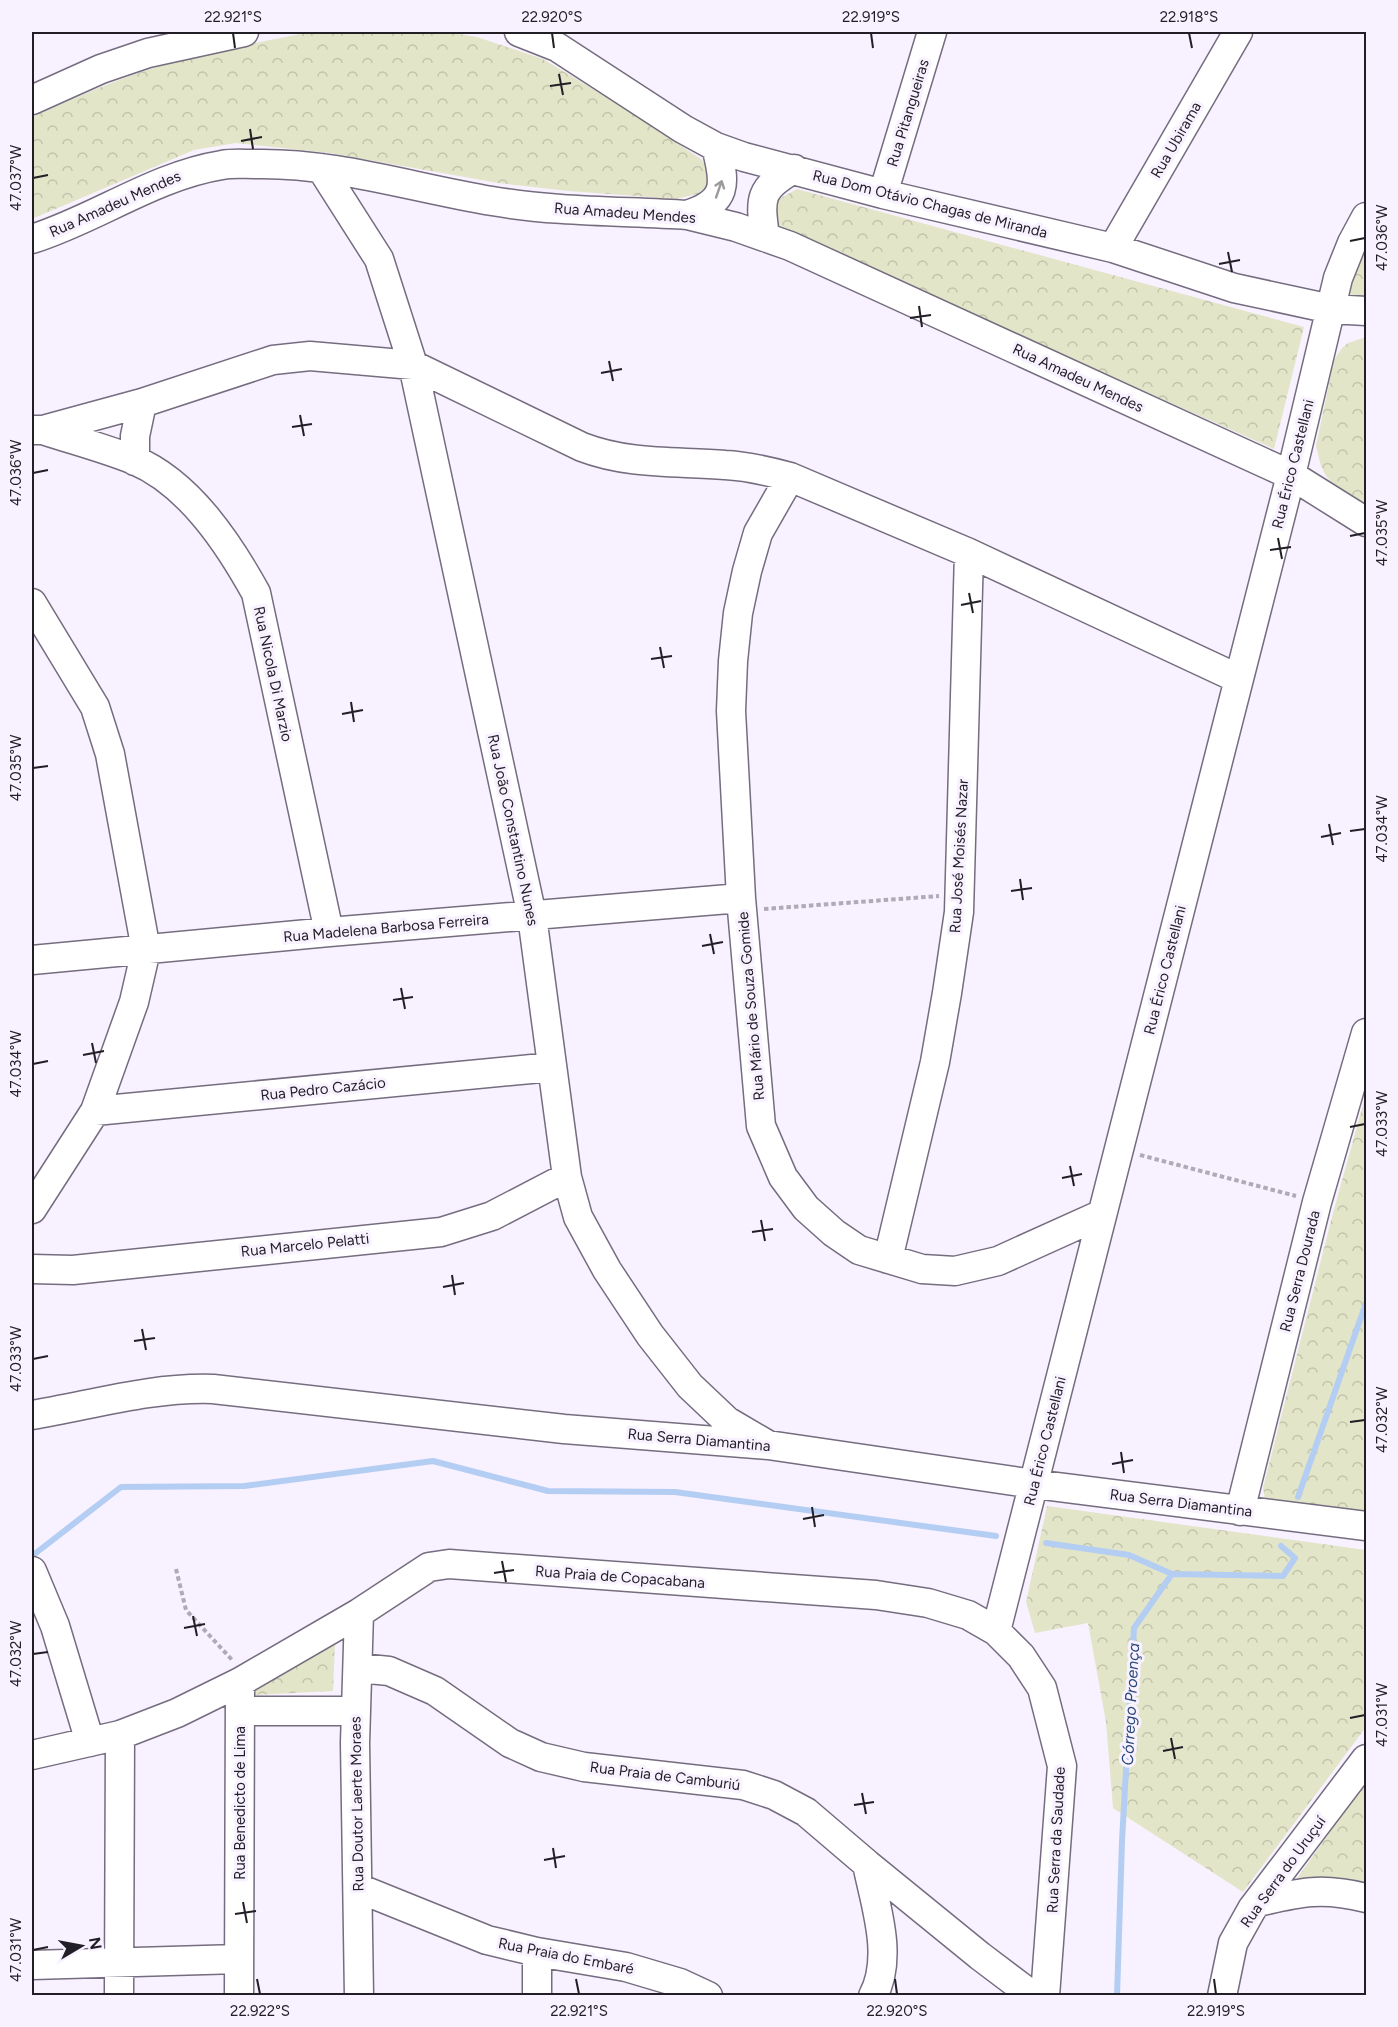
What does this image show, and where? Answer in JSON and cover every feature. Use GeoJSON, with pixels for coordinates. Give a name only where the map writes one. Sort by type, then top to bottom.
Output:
{"type":"FeatureCollection","features":[{"type":"Feature","properties":{"kind":"street"},"geometry":{"type":"LineString","coordinates":[[32,100],[101,69],[148,53],[244,32]]}},
{"type":"Feature","properties":{"kind":"street","name":"Rua Dom Otávio Chagas de Miranda"},"geometry":{"type":"LineString","coordinates":[[519,32],[557,47],[683,129],[716,147],[744,157],[883,194],[1113,248],[1234,288],[1331,309],[1366,311]]}},
{"type":"Feature","properties":{"kind":"street","name":"Rua Pitangueiras"},"geometry":{"type":"LineString","coordinates":[[883,194],[932,32]]}},
{"type":"Feature","properties":{"kind":"street","name":"Rua Ubirama"},"geometry":{"type":"LineString","coordinates":[[1113,248],[1238,32]]}},
{"type":"Feature","properties":{"kind":"street"},"geometry":{"type":"LineString","coordinates":[[687,215],[711,206],[718,197],[723,178],[716,147]]}},
{"type":"Feature","properties":{"kind":"street","name":"Rua Amadeu Mendes"},"geometry":{"type":"LineString","coordinates":[[32,239],[49,234],[144,190],[188,173],[224,165],[277,164],[321,168],[514,205],[687,215],[728,225],[801,251],[1291,475]]}},
{"type":"Feature","properties":{"kind":"street","name":"Rua João Constantino Nunes"},"geometry":{"type":"LineString","coordinates":[[321,168],[380,259],[414,365],[532,916],[567,1177],[578,1217],[607,1270],[650,1335],[690,1386],[726,1420],[768,1445]]}},
{"type":"Feature","properties":{"kind":"street"},"geometry":{"type":"LineString","coordinates":[[765,237],[762,207],[766,190],[778,178],[794,170]]}},
{"type":"Feature","properties":{"kind":"street"},"geometry":{"type":"LineString","coordinates":[[1331,309],[1338,278],[1352,243],[1366,217]]}},
{"type":"Feature","properties":{"kind":"street","name":"Rua Érico Castellani"},"geometry":{"type":"LineString","coordinates":[[996,1630],[1291,475],[1331,309]]}},
{"type":"Feature","properties":{"kind":"street"},"geometry":{"type":"LineString","coordinates":[[37,430],[142,402],[273,360],[310,356],[414,365],[582,447],[603,455],[628,460],[748,467],[790,477],[969,553],[1239,679]]}},
{"type":"Feature","properties":{"kind":"street"},"geometry":{"type":"LineString","coordinates":[[135,461],[135,436],[142,402]]}},
{"type":"Feature","properties":{"kind":"street","name":"Rua Nicola Di Marzio"},"geometry":{"type":"LineString","coordinates":[[37,430],[135,461],[154,471],[184,494],[237,559],[256,593],[329,932]]}},
{"type":"Feature","properties":{"kind":"street"},"geometry":{"type":"LineString","coordinates":[[1291,475],[1366,522]]}},
{"type":"Feature","properties":{"kind":"street","name":"Rua Mário de Souza Gomide"},"geometry":{"type":"LineString","coordinates":[[790,477],[758,534],[738,613],[733,661],[731,711],[742,904],[761,1126],[783,1177],[806,1208],[834,1233],[859,1250],[922,1269],[955,1271],[998,1261],[1102,1214]]}},
{"type":"Feature","properties":{"kind":"street","name":"Rua José Moisés Nazar"},"geometry":{"type":"LineString","coordinates":[[888,1259],[935,1062],[959,912],[969,553]]}},
{"type":"Feature","properties":{"kind":"street"},"geometry":{"type":"LineString","coordinates":[[32,603],[95,707],[110,754],[146,950],[134,1002],[95,1111],[32,1209]]}},
{"type":"Feature","properties":{"kind":"street","name":"Rua Madelena Barbosa Ferreira"},"geometry":{"type":"LineString","coordinates":[[32,960],[329,932],[532,916],[742,904]]}},
{"type":"Feature","properties":{"kind":"street","name":"Rua Serra Dourada"},"geometry":{"type":"LineString","coordinates":[[1240,1511],[1317,1202],[1366,1033]]}},
{"type":"Feature","properties":{"kind":"street","name":"Rua Pedro Cazácio"},"geometry":{"type":"LineString","coordinates":[[95,1111],[552,1067]]}},
{"type":"Feature","properties":{"kind":"street","name":"Rua Marcelo Pelatti"},"geometry":{"type":"LineString","coordinates":[[32,1269],[73,1270],[441,1232],[492,1216],[567,1177]]}},
{"type":"Feature","properties":{"kind":"street","name":"Rua Serra Diamantina"},"geometry":{"type":"LineString","coordinates":[[32,1415],[128,1396],[186,1388],[213,1389],[564,1429],[768,1445],[1034,1484],[1366,1526]]}},
{"type":"Feature","properties":{"kind":"street","name":"Rua Praia de Copacabana"},"geometry":{"type":"LineString","coordinates":[[32,1755],[120,1735],[177,1713],[240,1682],[359,1613],[429,1567],[449,1564],[876,1595],[928,1603],[968,1615],[996,1630]]}},
{"type":"Feature","properties":{"kind":"street"},"geometry":{"type":"LineString","coordinates":[[32,1571],[55,1626],[90,1742]]}},
{"type":"Feature","properties":{"kind":"street","name":"Rua Doutor Laerte Moraes"},"geometry":{"type":"LineString","coordinates":[[359,1613],[359,1668],[355,1711],[359,1995]]}},
{"type":"Feature","properties":{"kind":"street","name":"Rua Serra da Saudade"},"geometry":{"type":"LineString","coordinates":[[996,1630],[1021,1656],[1042,1688],[1062,1766],[1045,1995]]}},
{"type":"Feature","properties":{"kind":"street","name":"Rua Praia de Camburiú"},"geometry":{"type":"LineString","coordinates":[[359,1668],[389,1671],[435,1691],[510,1743],[541,1757],[584,1767],[742,1785],[774,1795],[806,1812],[980,1956],[1033,1995]]}},
{"type":"Feature","properties":{"kind":"street","name":"Rua Benedicto de Lima"},"geometry":{"type":"LineString","coordinates":[[239,1995],[240,1682]]}},
{"type":"Feature","properties":{"kind":"street"},"geometry":{"type":"LineString","coordinates":[[240,1711],[355,1711]]}},
{"type":"Feature","properties":{"kind":"street"},"geometry":{"type":"LineString","coordinates":[[119,1995],[120,1735]]}},
{"type":"Feature","properties":{"kind":"street","name":"Rua Serra do Uruçuí"},"geometry":{"type":"LineString","coordinates":[[1222,1995],[1233,1943],[1258,1902],[1366,1759]]}},
{"type":"Feature","properties":{"kind":"street"},"geometry":{"type":"LineString","coordinates":[[867,1864],[883,1939],[881,1965],[873,1995]]}},
{"type":"Feature","properties":{"kind":"street","name":"Rua Praia do Embaré"},"geometry":{"type":"LineString","coordinates":[[358,1888],[487,1940],[537,1952],[626,1967],[680,1983],[708,1995]]}},
{"type":"Feature","properties":{"kind":"street"},"geometry":{"type":"LineString","coordinates":[[1258,1902],[1308,1891],[1342,1892],[1366,1898]]}},
{"type":"Feature","properties":{"kind":"street"},"geometry":{"type":"LineString","coordinates":[[537,1952],[537,1995]]}},
{"type":"Feature","properties":{"kind":"street"},"geometry":{"type":"LineString","coordinates":[[32,1965],[240,1959]]}},
{"type":"Feature","properties":{"kind":"path"},"geometry":{"type":"LineString","coordinates":[[742,904],[960,894]]}},
{"type":"Feature","properties":{"kind":"path"},"geometry":{"type":"LineString","coordinates":[[1119,1150],[1317,1202]]}},
{"type":"Feature","properties":{"kind":"path"},"geometry":{"type":"LineString","coordinates":[[177,1569],[186,1610],[232,1658],[240,1682]]}},
{"type":"Feature","properties":{"kind":"green space"},"geometry":{"type":"Polygon","coordinates":[[[311,32],[446,32],[477,37],[543,59],[616,103],[701,159],[710,172],[707,186],[697,194],[676,199],[569,191],[498,183],[330,153],[236,143],[194,150],[32,219],[32,117],[146,70],[237,47],[311,32]]]}},
{"type":"Feature","properties":{"kind":"green space"},"geometry":{"type":"Polygon","coordinates":[[[797,189],[1304,327],[1274,449],[777,227],[772,203],[797,189]]]}},
{"type":"Feature","properties":{"kind":"green space"},"geometry":{"type":"Polygon","coordinates":[[[1366,245],[1366,309],[1351,296],[1348,289],[1366,245]]]}},
{"type":"Feature","properties":{"kind":"green space"},"geometry":{"type":"Polygon","coordinates":[[[1366,337],[1366,507],[1334,485],[1326,476],[1316,446],[1334,360],[1348,343],[1366,337]]]}},
{"type":"Feature","properties":{"kind":"green space"},"geometry":{"type":"Polygon","coordinates":[[[1366,1094],[1366,1519],[1265,1499],[1263,1488],[1333,1213],[1366,1094]]]}},
{"type":"Feature","properties":{"kind":"green space"},"geometry":{"type":"Polygon","coordinates":[[[1047,1506],[1366,1550],[1366,1727],[1243,1892],[1113,1808],[1106,1722],[1088,1623],[1035,1633],[1026,1602],[1047,1506]]]}},
{"type":"Feature","properties":{"kind":"green space"},"geometry":{"type":"Polygon","coordinates":[[[335,1643],[333,1691],[252,1695],[251,1686],[335,1643]]]}},
{"type":"Feature","properties":{"kind":"green space"},"geometry":{"type":"Polygon","coordinates":[[[1366,1782],[1366,1884],[1335,1879],[1295,1881],[1366,1782]]]}},
{"type":"Feature","properties":{"kind":"waterway"},"geometry":{"type":"LineString","coordinates":[[1298,1497],[1366,1303]]}},
{"type":"Feature","properties":{"kind":"waterway"},"geometry":{"type":"LineString","coordinates":[[32,1556],[121,1487],[244,1486],[433,1461],[548,1491],[675,1492],[996,1536]]}},
{"type":"Feature","properties":{"kind":"waterway"},"geometry":{"type":"LineString","coordinates":[[1046,1543],[1129,1555],[1172,1574]]}},
{"type":"Feature","properties":{"kind":"waterway","name":"Córrego Proença"},"geometry":{"type":"LineString","coordinates":[[1117,1996],[1122,1841],[1134,1628],[1172,1574],[1283,1576],[1295,1558],[1281,1546]]}}]}
